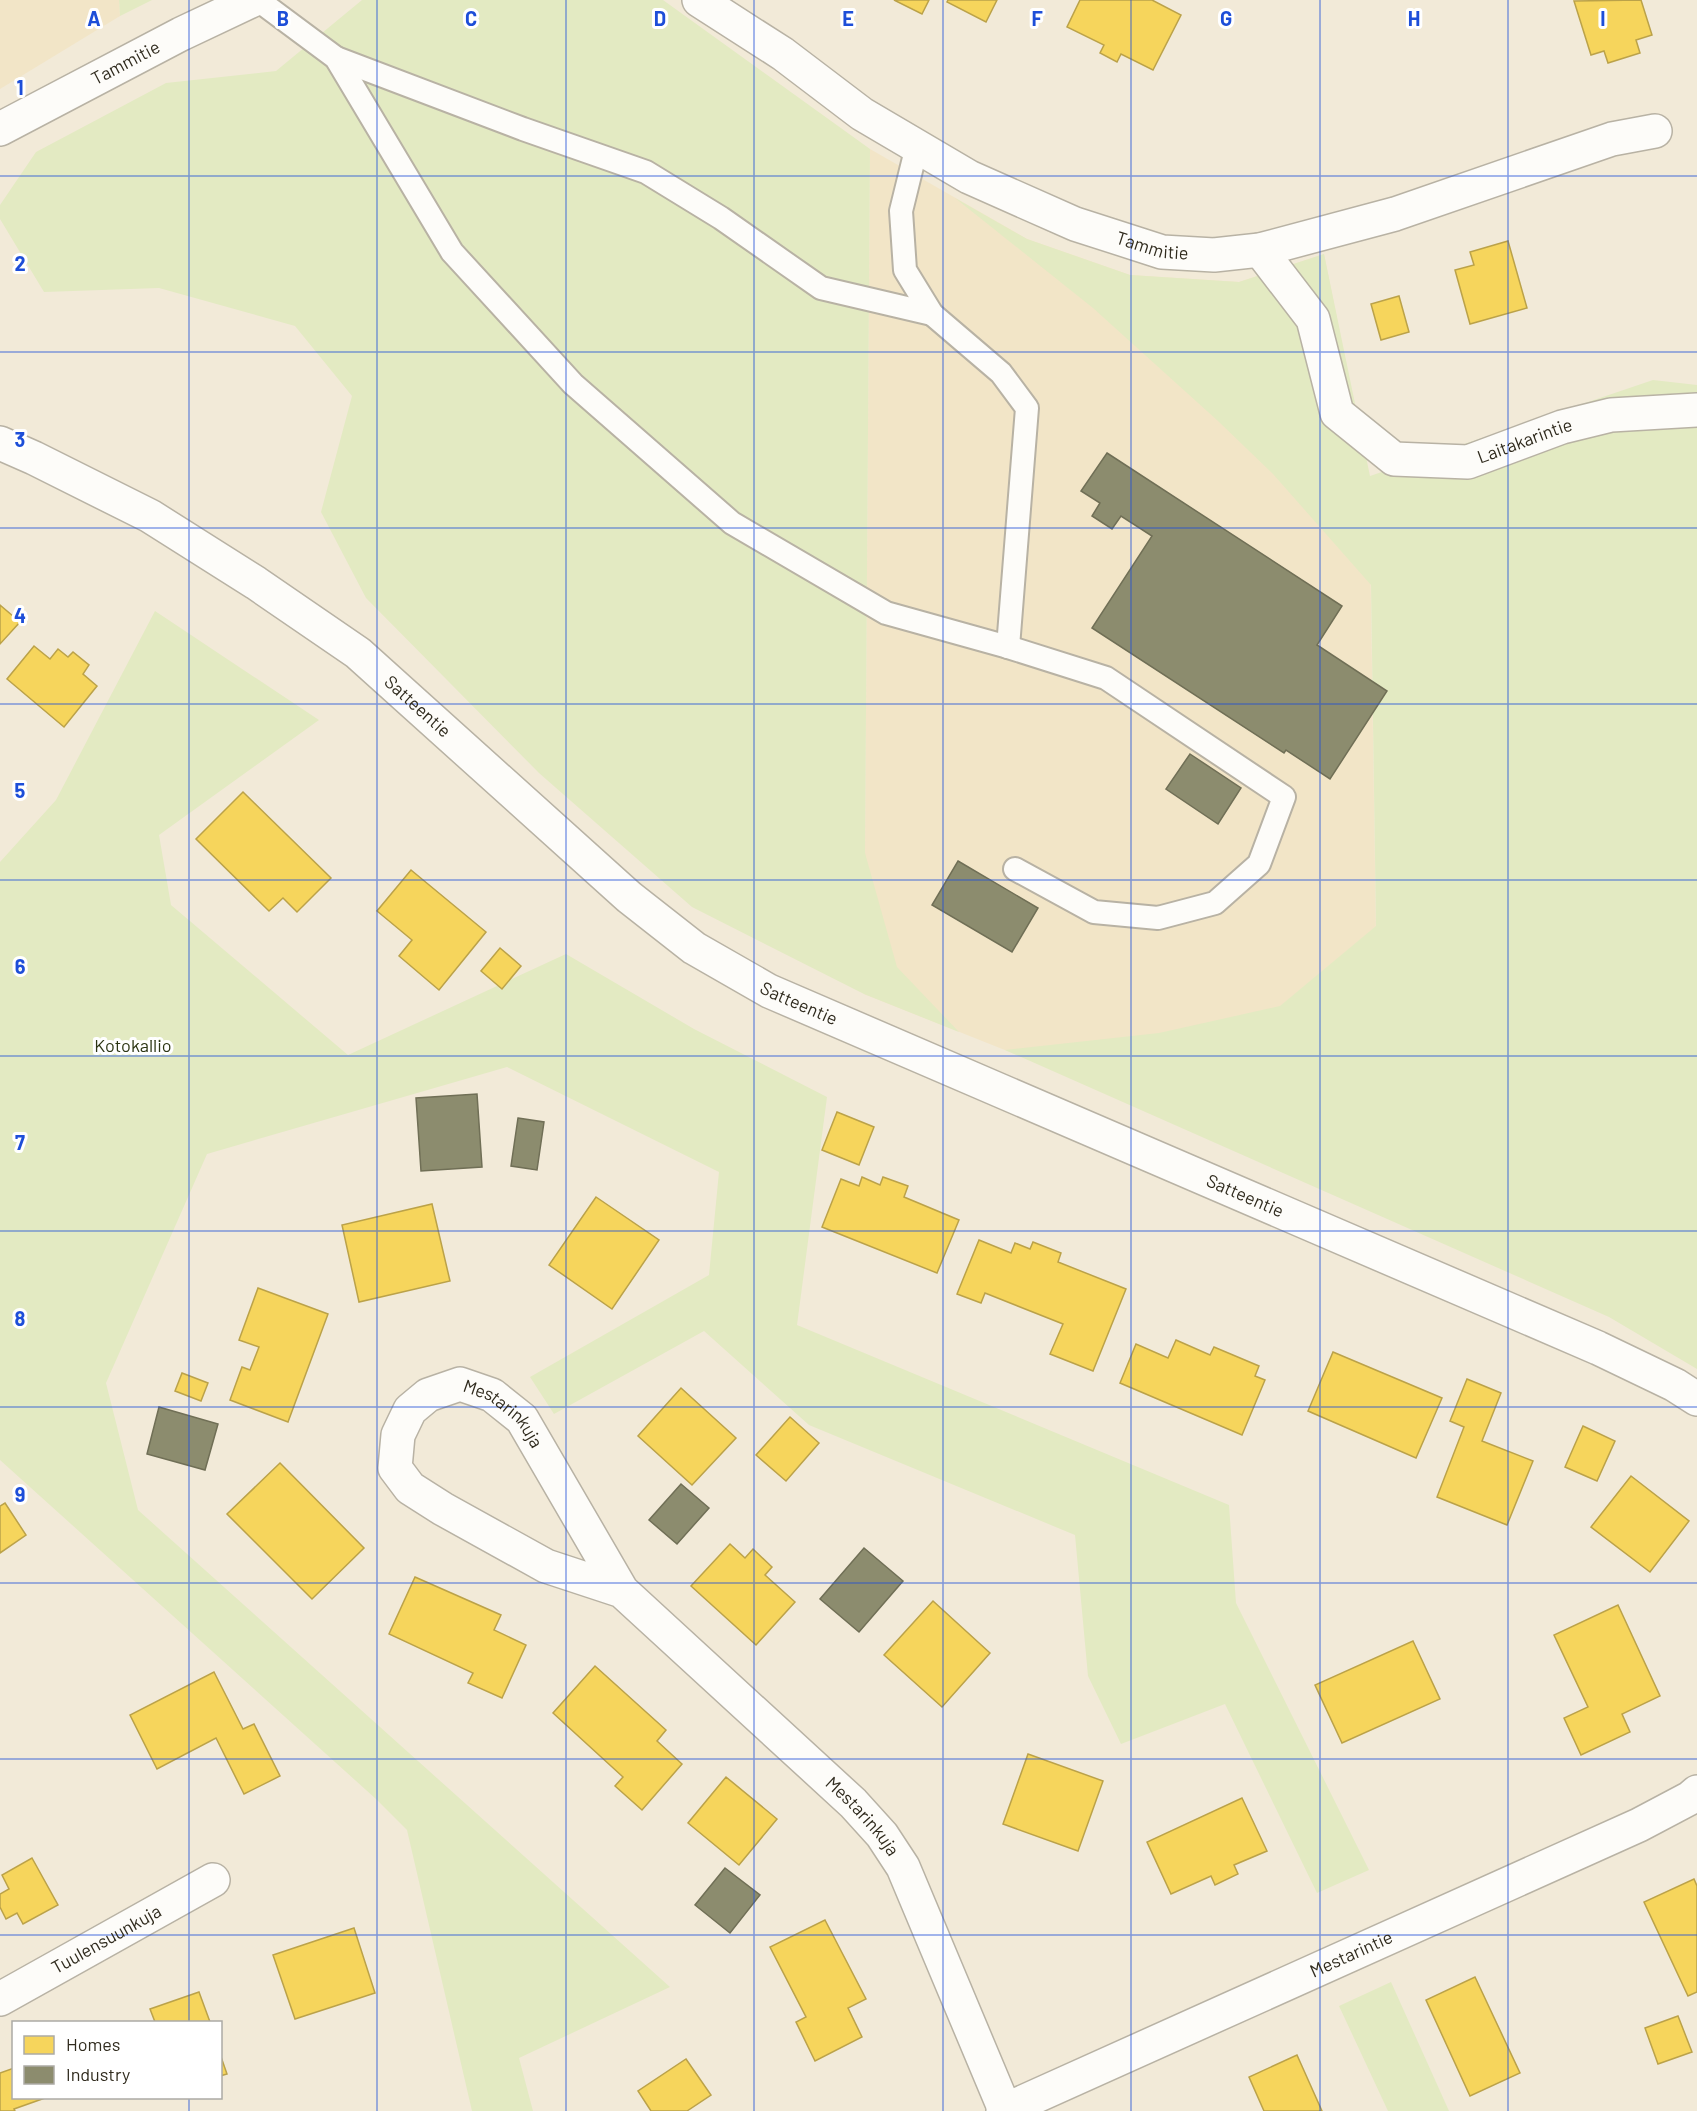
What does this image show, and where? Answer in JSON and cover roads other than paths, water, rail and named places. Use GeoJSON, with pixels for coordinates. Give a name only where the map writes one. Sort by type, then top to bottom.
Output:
{"type":"FeatureCollection","features":[{"type":"Feature","properties":{"kind":"street","name":"Tammitie"},"geometry":{"type":"LineString","coordinates":[[0,129],[181,34],[253,0]]}},
{"type":"Feature","properties":{"kind":"street","name":"Tammitie"},"geometry":{"type":"LineString","coordinates":[[699,0],[783,54],[862,114],[969,177],[1075,224],[1162,252],[1214,255],[1260,250],[1395,214],[1612,139],[1655,131]]}},
{"type":"Feature","properties":{"kind":"street","name":"Laitakarintie"},"geometry":{"type":"LineString","coordinates":[[1260,250],[1313,320],[1337,412],[1394,459],[1468,462],[1562,427],[1611,415],[1697,410]]}},
{"type":"Feature","properties":{"kind":"street","name":"Satteentie"},"geometry":{"type":"LineString","coordinates":[[0,443],[150,516],[256,583],[358,653],[628,897],[694,948],[769,991],[1598,1348],[1697,1399]]}},
{"type":"Feature","properties":{"kind":"street","name":"Mestarinkuja"},"geometry":{"type":"LineString","coordinates":[[622,1591],[546,1566],[410,1488],[395,1468],[398,1436],[410,1410],[428,1395],[460,1384],[492,1395],[522,1419],[622,1591],[853,1803],[882,1835],[903,1867],[1004,2111]]}},
{"type":"Feature","properties":{"kind":"street","name":"Mestarintie"},"geometry":{"type":"LineString","coordinates":[[1004,2111],[1639,1825],[1697,1792]]}},
{"type":"Feature","properties":{"kind":"street","name":"Tuulensuunkuja"},"geometry":{"type":"LineString","coordinates":[[0,1999],[213,1880]]}},
{"type":"Feature","properties":{"kind":"lane"},"geometry":{"type":"LineString","coordinates":[[258,0],[336,58],[523,129],[646,172],[721,218],[821,288],[932,314]]}},
{"type":"Feature","properties":{"kind":"lane"},"geometry":{"type":"LineString","coordinates":[[336,58],[452,252],[573,384],[732,523],[886,613],[1008,647],[1106,678],[1284,797],[1260,864],[1215,903],[1158,918],[1094,912],[1015,869]]}},
{"type":"Feature","properties":{"kind":"lane"},"geometry":{"type":"LineString","coordinates":[[917,146],[901,211],[905,270],[932,314],[1001,373],[1027,408],[1008,647]]}},
{"type":"Feature","properties":{"kind":"park label","name":"Kotokallio"},"geometry":{"type":"Point","coordinates":[133,1046]}}]}
